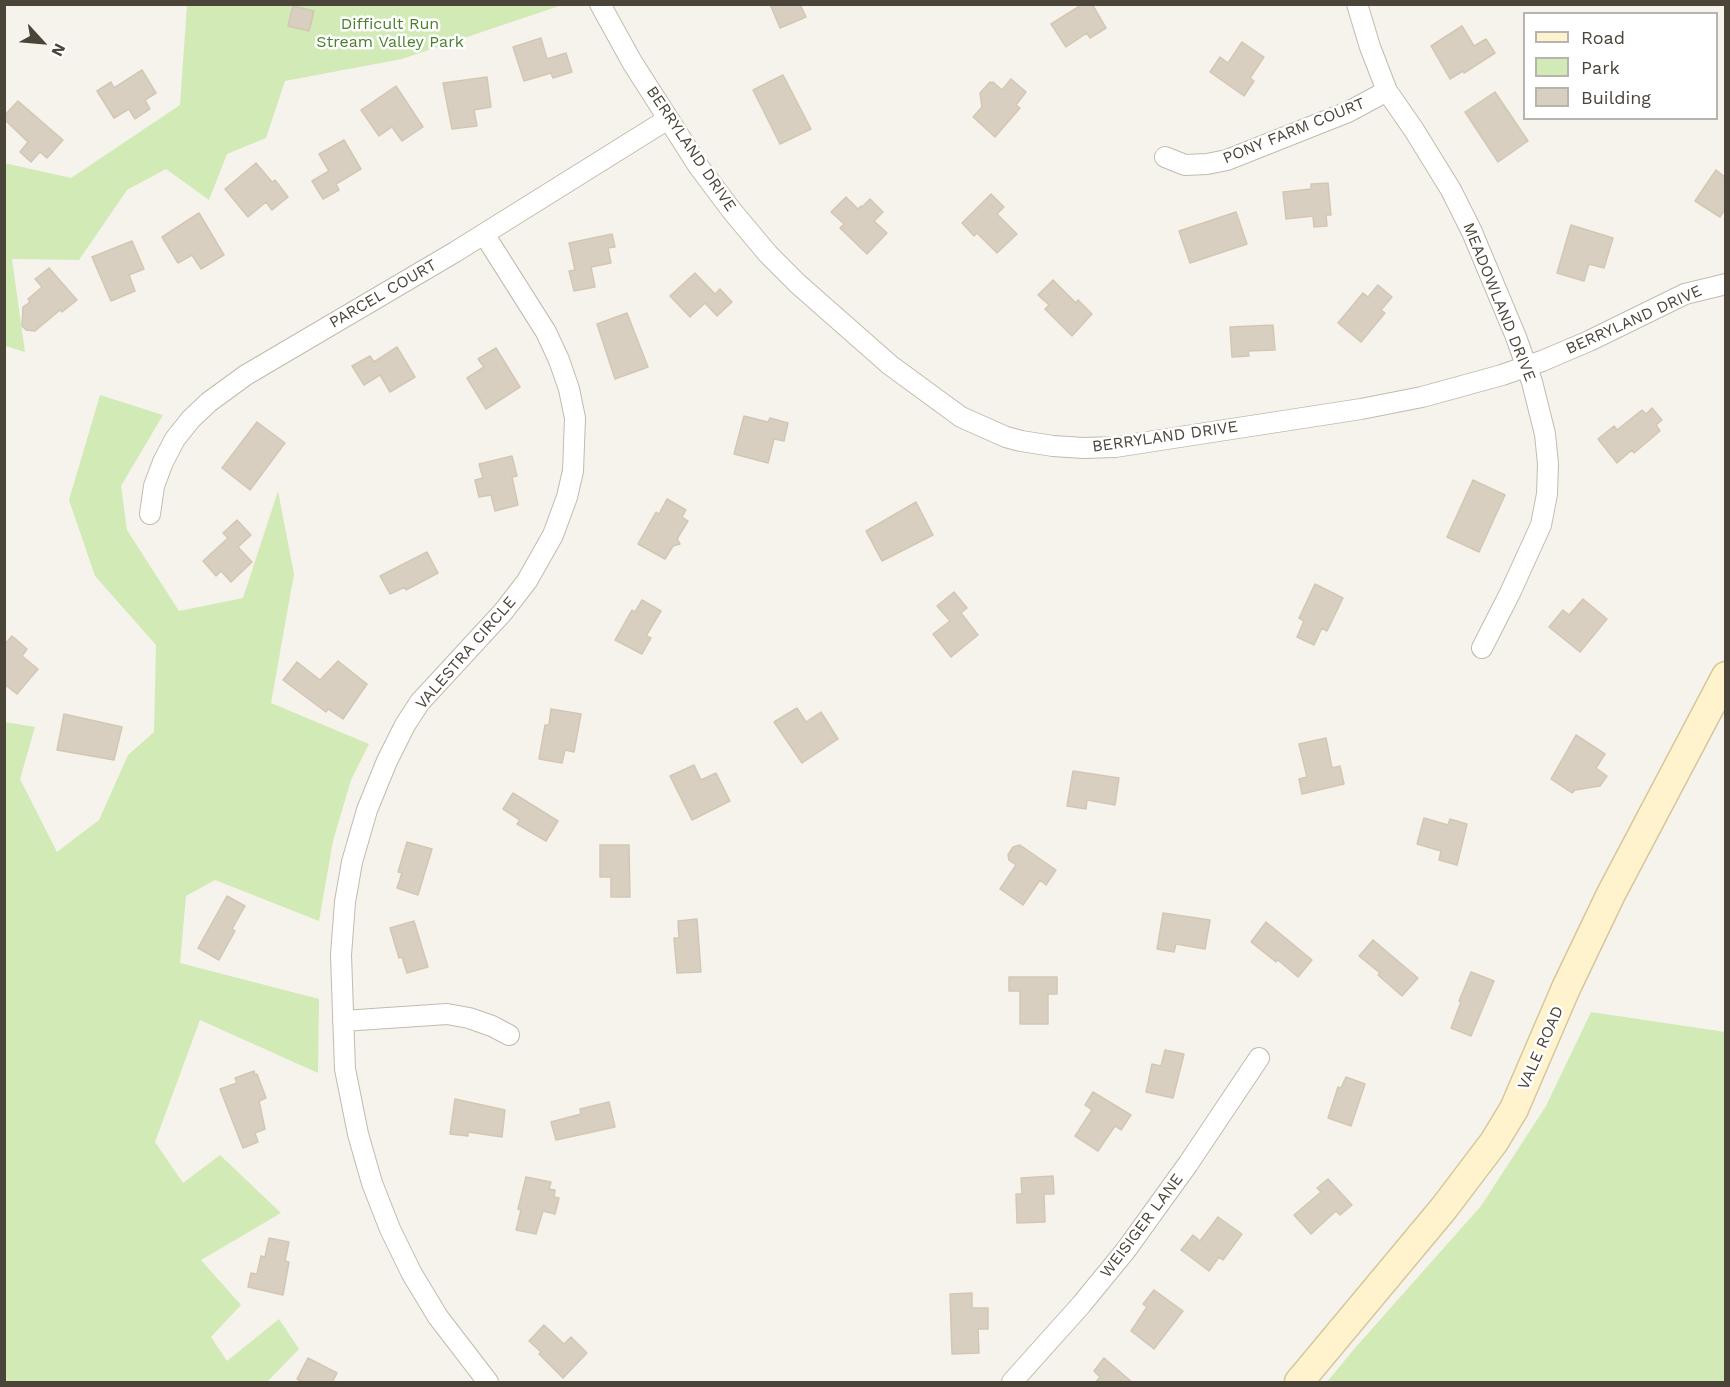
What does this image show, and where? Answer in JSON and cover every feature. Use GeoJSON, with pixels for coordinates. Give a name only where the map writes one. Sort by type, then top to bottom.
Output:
{"type":"FeatureCollection","features":[{"type":"Feature","properties":{"kind":"main road","name":"VALE ROAD"},"geometry":{"type":"LineString","coordinates":[[1299,1383],[1444,1208],[1494,1142],[1514,1109],[1566,988],[1611,894],[1725,676]]}},
{"type":"Feature","properties":{"kind":"street","name":"BERRYLAND DRIVE"},"geometry":{"type":"LineString","coordinates":[[600,4],[699,167],[732,212],[768,254],[798,284],[890,366],[961,417],[1006,437],[1053,446],[1115,447],[1422,397],[1527,367],[1589,341],[1685,294],[1725,284]]}},
{"type":"Feature","properties":{"kind":"street","name":"MEADOWLAND DRIVE"},"geometry":{"type":"LineString","coordinates":[[1357,4],[1387,91],[1451,190],[1467,221],[1527,367],[1545,434],[1548,464],[1547,494],[1536,538],[1482,648]]}},
{"type":"Feature","properties":{"kind":"street","name":"PONY FARM COURT"},"geometry":{"type":"LineString","coordinates":[[1165,157],[1185,165],[1207,165],[1227,160],[1348,112],[1387,91]]}},
{"type":"Feature","properties":{"kind":"street","name":"PARCEL COURT"},"geometry":{"type":"LineString","coordinates":[[150,514],[154,486],[175,439],[209,402],[246,375],[484,234],[668,118]]}},
{"type":"Feature","properties":{"kind":"street","name":"VALESTRA CIRCLE"},"geometry":{"type":"LineString","coordinates":[[484,234],[546,332],[559,360],[569,389],[575,418],[573,471],[567,498],[553,535],[528,581],[503,612],[420,702],[405,725],[387,761],[367,810],[352,862],[341,955],[345,1069],[358,1134],[372,1183],[390,1229],[412,1274],[438,1317],[489,1383]]}},
{"type":"Feature","properties":{"kind":"street"},"geometry":{"type":"LineString","coordinates":[[344,1021],[447,1014],[470,1018],[509,1035]]}},
{"type":"Feature","properties":{"kind":"street","name":"WEISIGER LANE"},"geometry":{"type":"LineString","coordinates":[[1012,1383],[1082,1305],[1126,1250],[1188,1164],[1259,1058]]}},
{"type":"Feature","properties":{"kind":"green space","name":"Difficult Run Stream Valley Park"},"geometry":{"type":"Polygon","coordinates":[[[187,5],[562,5],[402,59],[285,81],[266,138],[227,154],[209,200],[166,169],[127,190],[79,260],[12,259],[25,352],[5,346],[4,163],[71,178],[180,105],[187,5]]]}},
{"type":"Feature","properties":{"kind":"green space"},"geometry":{"type":"Polygon","coordinates":[[[100,395],[163,415],[121,486],[127,530],[179,611],[243,598],[278,491],[294,574],[271,703],[369,744],[351,780],[333,841],[319,921],[215,880],[186,896],[180,963],[319,999],[318,1073],[200,1020],[155,1142],[183,1183],[220,1155],[281,1213],[201,1260],[241,1305],[211,1337],[227,1361],[279,1319],[299,1349],[267,1382],[5,1382],[5,722],[35,727],[20,779],[57,852],[99,820],[128,755],[154,732],[156,645],[95,576],[69,500],[100,395]]]}},
{"type":"Feature","properties":{"kind":"green space"},"geometry":{"type":"Polygon","coordinates":[[[1591,1012],[1725,1032],[1725,1382],[1327,1382],[1481,1206],[1546,1106],[1591,1012]]]}},
{"type":"Feature","properties":{"kind":"building"},"geometry":{"type":"Polygon","coordinates":[[[770,4],[800,4],[806,17],[780,28],[770,4]]]}},
{"type":"Feature","properties":{"kind":"building"},"geometry":{"type":"Polygon","coordinates":[[[1083,4],[1092,4],[1106,28],[1090,38],[1087,33],[1066,47],[1051,24],[1083,4]]]}},
{"type":"Feature","properties":{"kind":"building"},"geometry":{"type":"Polygon","coordinates":[[[293,6],[314,11],[309,31],[288,26],[293,6]]]}},
{"type":"Feature","properties":{"kind":"building"},"geometry":{"type":"Polygon","coordinates":[[[1462,26],[1474,46],[1486,39],[1495,53],[1464,73],[1463,71],[1450,79],[1431,46],[1462,26]]]}},
{"type":"Feature","properties":{"kind":"building"},"geometry":{"type":"Polygon","coordinates":[[[541,38],[547,59],[566,53],[572,72],[553,78],[551,73],[524,81],[513,47],[541,38]]]}},
{"type":"Feature","properties":{"kind":"building"},"geometry":{"type":"Polygon","coordinates":[[[1242,42],[1264,57],[1250,78],[1254,81],[1244,96],[1210,72],[1220,57],[1228,63],[1242,42]]]}},
{"type":"Feature","properties":{"kind":"building"},"geometry":{"type":"Polygon","coordinates":[[[142,70],[156,93],[145,100],[150,109],[135,119],[129,109],[114,118],[97,91],[111,82],[114,88],[142,70]]]}},
{"type":"Feature","properties":{"kind":"building"},"geometry":{"type":"Polygon","coordinates":[[[783,75],[811,129],[780,144],[753,90],[783,75]]]}},
{"type":"Feature","properties":{"kind":"building"},"geometry":{"type":"Polygon","coordinates":[[[487,77],[491,107],[474,110],[477,126],[452,129],[443,83],[487,77]]]}},
{"type":"Feature","properties":{"kind":"building"},"geometry":{"type":"Polygon","coordinates":[[[1011,79],[1026,92],[1016,105],[1020,108],[995,137],[973,117],[982,107],[980,93],[990,82],[1002,90],[1011,79]]]}},
{"type":"Feature","properties":{"kind":"building"},"geometry":{"type":"Polygon","coordinates":[[[396,86],[423,127],[402,141],[392,127],[379,136],[361,110],[396,86]]]}},
{"type":"Feature","properties":{"kind":"building"},"geometry":{"type":"Polygon","coordinates":[[[1495,92],[1528,141],[1498,162],[1465,112],[1495,92]]]}},
{"type":"Feature","properties":{"kind":"building"},"geometry":{"type":"Polygon","coordinates":[[[18,101],[63,140],[47,158],[40,152],[31,162],[20,152],[28,142],[4,119],[4,116],[18,101]]]}},
{"type":"Feature","properties":{"kind":"building"},"geometry":{"type":"Polygon","coordinates":[[[344,140],[361,169],[336,184],[339,190],[323,199],[312,181],[329,171],[319,154],[344,140]]]}},
{"type":"Feature","properties":{"kind":"building"},"geometry":{"type":"Polygon","coordinates":[[[256,163],[272,182],[275,180],[288,197],[272,210],[266,202],[248,217],[225,189],[256,163]]]}},
{"type":"Feature","properties":{"kind":"building"},"geometry":{"type":"Polygon","coordinates":[[[1716,170],[1725,177],[1725,209],[1720,217],[1695,201],[1716,170]]]}},
{"type":"Feature","properties":{"kind":"building"},"geometry":{"type":"Polygon","coordinates":[[[1328,183],[1331,215],[1326,215],[1327,226],[1314,227],[1313,216],[1286,219],[1283,192],[1311,189],[1311,184],[1328,183]]]}},
{"type":"Feature","properties":{"kind":"building"},"geometry":{"type":"Polygon","coordinates":[[[991,194],[1004,207],[997,214],[1017,234],[997,253],[977,233],[974,236],[962,223],[991,194]]]}},
{"type":"Feature","properties":{"kind":"building"},"geometry":{"type":"Polygon","coordinates":[[[846,197],[858,209],[870,199],[883,212],[874,221],[887,233],[867,254],[840,228],[844,224],[831,212],[846,197]]]}},
{"type":"Feature","properties":{"kind":"building"},"geometry":{"type":"Polygon","coordinates":[[[1236,212],[1247,244],[1190,263],[1179,231],[1236,212]]]}},
{"type":"Feature","properties":{"kind":"building"},"geometry":{"type":"Polygon","coordinates":[[[199,213],[224,255],[201,269],[192,255],[178,263],[162,237],[199,213]]]}},
{"type":"Feature","properties":{"kind":"building"},"geometry":{"type":"Polygon","coordinates":[[[1571,225],[1613,238],[1604,268],[1589,264],[1584,281],[1557,273],[1571,225]]]}},
{"type":"Feature","properties":{"kind":"building"},"geometry":{"type":"Polygon","coordinates":[[[612,234],[615,247],[608,248],[611,263],[591,267],[595,287],[574,291],[569,271],[575,270],[569,243],[612,234]]]}},
{"type":"Feature","properties":{"kind":"building"},"geometry":{"type":"Polygon","coordinates":[[[132,241],[144,269],[129,275],[135,291],[111,301],[92,257],[132,241]]]}},
{"type":"Feature","properties":{"kind":"building"},"geometry":{"type":"Polygon","coordinates":[[[49,268],[77,300],[62,312],[60,310],[35,331],[26,330],[22,326],[23,307],[30,302],[28,299],[42,287],[35,279],[49,268]]]}},
{"type":"Feature","properties":{"kind":"building"},"geometry":{"type":"Polygon","coordinates":[[[695,273],[715,294],[720,289],[732,302],[717,316],[705,303],[690,317],[670,296],[695,273]]]}},
{"type":"Feature","properties":{"kind":"building"},"geometry":{"type":"Polygon","coordinates":[[[1053,280],[1076,303],[1078,300],[1092,314],[1072,336],[1045,309],[1049,305],[1038,295],[1053,280]]]}},
{"type":"Feature","properties":{"kind":"building"},"geometry":{"type":"Polygon","coordinates":[[[1378,285],[1392,297],[1381,310],[1385,313],[1361,342],[1338,323],[1363,293],[1368,297],[1378,285]]]}},
{"type":"Feature","properties":{"kind":"building"},"geometry":{"type":"Polygon","coordinates":[[[627,313],[648,367],[615,379],[597,324],[627,313]]]}},
{"type":"Feature","properties":{"kind":"building"},"geometry":{"type":"Polygon","coordinates":[[[1273,325],[1275,350],[1248,351],[1249,356],[1232,357],[1230,327],[1273,325]]]}},
{"type":"Feature","properties":{"kind":"building"},"geometry":{"type":"Polygon","coordinates":[[[397,347],[415,377],[390,392],[380,375],[364,385],[352,366],[370,356],[374,362],[397,347]]]}},
{"type":"Feature","properties":{"kind":"building"},"geometry":{"type":"Polygon","coordinates":[[[496,348],[520,387],[486,409],[467,378],[484,367],[478,359],[496,348]]]}},
{"type":"Feature","properties":{"kind":"building"},"geometry":{"type":"Polygon","coordinates":[[[1652,408],[1662,420],[1656,425],[1660,431],[1634,453],[1632,450],[1617,463],[1598,439],[1614,426],[1617,430],[1642,410],[1646,414],[1652,408]]]}},
{"type":"Feature","properties":{"kind":"building"},"geometry":{"type":"Polygon","coordinates":[[[744,416],[768,422],[770,418],[788,423],[784,441],[774,439],[768,463],[734,454],[744,416]]]}},
{"type":"Feature","properties":{"kind":"building"},"geometry":{"type":"Polygon","coordinates":[[[257,422],[285,443],[250,490],[222,468],[257,422]]]}},
{"type":"Feature","properties":{"kind":"building"},"geometry":{"type":"Polygon","coordinates":[[[512,456],[517,476],[512,477],[518,505],[495,511],[491,495],[479,497],[475,480],[483,478],[479,464],[512,456]]]}},
{"type":"Feature","properties":{"kind":"building"},"geometry":{"type":"Polygon","coordinates":[[[1473,480],[1505,495],[1479,552],[1447,537],[1473,480]]]}},
{"type":"Feature","properties":{"kind":"building"},"geometry":{"type":"Polygon","coordinates":[[[667,499],[686,510],[682,517],[688,521],[677,539],[680,544],[673,546],[665,559],[638,544],[656,512],[659,514],[667,499]]]}},
{"type":"Feature","properties":{"kind":"building"},"geometry":{"type":"Polygon","coordinates":[[[916,502],[933,535],[882,561],[866,531],[916,502]]]}},
{"type":"Feature","properties":{"kind":"building"},"geometry":{"type":"Polygon","coordinates":[[[237,520],[251,535],[238,547],[252,562],[231,582],[221,571],[216,576],[203,561],[228,538],[223,533],[237,520]]]}},
{"type":"Feature","properties":{"kind":"building"},"geometry":{"type":"Polygon","coordinates":[[[427,552],[438,573],[406,590],[405,587],[390,594],[380,576],[427,552]]]}},
{"type":"Feature","properties":{"kind":"building"},"geometry":{"type":"Polygon","coordinates":[[[1315,584],[1343,598],[1327,631],[1322,628],[1314,645],[1297,637],[1304,621],[1299,618],[1315,584]]]}},
{"type":"Feature","properties":{"kind":"building"},"geometry":{"type":"Polygon","coordinates":[[[954,592],[967,608],[961,613],[978,635],[951,657],[933,634],[950,621],[937,606],[954,592]]]}},
{"type":"Feature","properties":{"kind":"building"},"geometry":{"type":"Polygon","coordinates":[[[1583,599],[1607,619],[1580,652],[1549,627],[1563,610],[1569,615],[1583,599]]]}},
{"type":"Feature","properties":{"kind":"building"},"geometry":{"type":"Polygon","coordinates":[[[642,600],[661,611],[646,636],[651,638],[642,654],[615,640],[632,610],[635,612],[642,600]]]}},
{"type":"Feature","properties":{"kind":"building"},"geometry":{"type":"Polygon","coordinates":[[[12,636],[27,649],[22,656],[38,669],[17,694],[4,684],[4,645],[12,636]]]}},
{"type":"Feature","properties":{"kind":"building"},"geometry":{"type":"Polygon","coordinates":[[[338,661],[367,684],[343,719],[328,709],[326,712],[283,680],[297,662],[320,680],[338,661]]]}},
{"type":"Feature","properties":{"kind":"building"},"geometry":{"type":"Polygon","coordinates":[[[797,708],[806,722],[821,712],[838,739],[802,763],[774,722],[797,708]]]}},
{"type":"Feature","properties":{"kind":"building"},"geometry":{"type":"Polygon","coordinates":[[[551,709],[581,714],[574,752],[565,750],[562,763],[539,759],[545,725],[549,725],[551,709]]]}},
{"type":"Feature","properties":{"kind":"building"},"geometry":{"type":"Polygon","coordinates":[[[64,714],[122,727],[114,760],[57,750],[64,714]]]}},
{"type":"Feature","properties":{"kind":"building"},"geometry":{"type":"Polygon","coordinates":[[[1576,735],[1605,754],[1596,768],[1607,776],[1600,786],[1575,790],[1572,793],[1551,779],[1576,735]]]}},
{"type":"Feature","properties":{"kind":"building"},"geometry":{"type":"Polygon","coordinates":[[[1326,738],[1332,768],[1340,766],[1344,784],[1302,794],[1299,779],[1307,777],[1299,744],[1326,738]]]}},
{"type":"Feature","properties":{"kind":"building"},"geometry":{"type":"Polygon","coordinates":[[[694,765],[701,780],[716,773],[730,801],[692,820],[670,776],[694,765]]]}},
{"type":"Feature","properties":{"kind":"building"},"geometry":{"type":"Polygon","coordinates":[[[1073,771],[1119,778],[1115,805],[1087,800],[1086,809],[1067,806],[1073,771]]]}},
{"type":"Feature","properties":{"kind":"building"},"geometry":{"type":"Polygon","coordinates":[[[513,793],[558,821],[546,841],[517,824],[520,820],[503,809],[513,793]]]}},
{"type":"Feature","properties":{"kind":"building"},"geometry":{"type":"Polygon","coordinates":[[[1424,818],[1448,825],[1450,819],[1467,824],[1457,865],[1439,860],[1441,851],[1417,844],[1424,818]]]}},
{"type":"Feature","properties":{"kind":"building"},"geometry":{"type":"Polygon","coordinates":[[[407,842],[432,849],[418,895],[397,888],[402,873],[398,872],[407,842]]]}},
{"type":"Feature","properties":{"kind":"building"},"geometry":{"type":"Polygon","coordinates":[[[600,845],[629,845],[630,897],[611,897],[611,877],[600,877],[600,845]]]}},
{"type":"Feature","properties":{"kind":"building"},"geometry":{"type":"Polygon","coordinates":[[[1020,845],[1056,870],[1046,885],[1040,880],[1023,905],[1000,889],[1016,865],[1009,860],[1008,855],[1013,847],[1020,845]]]}},
{"type":"Feature","properties":{"kind":"building"},"geometry":{"type":"Polygon","coordinates":[[[227,896],[245,906],[232,929],[235,931],[219,960],[198,948],[227,896]]]}},
{"type":"Feature","properties":{"kind":"building"},"geometry":{"type":"Polygon","coordinates":[[[1163,913],[1210,920],[1205,949],[1176,944],[1174,952],[1157,949],[1163,913]]]}},
{"type":"Feature","properties":{"kind":"building"},"geometry":{"type":"Polygon","coordinates":[[[697,919],[701,972],[677,973],[674,938],[679,938],[678,921],[697,919]]]}},
{"type":"Feature","properties":{"kind":"building"},"geometry":{"type":"Polygon","coordinates":[[[414,921],[428,967],[407,973],[402,957],[399,958],[390,928],[414,921]]]}},
{"type":"Feature","properties":{"kind":"building"},"geometry":{"type":"Polygon","coordinates":[[[1266,922],[1312,960],[1298,977],[1251,942],[1266,922]]]}},
{"type":"Feature","properties":{"kind":"building"},"geometry":{"type":"Polygon","coordinates":[[[1373,940],[1418,978],[1402,996],[1378,975],[1380,973],[1359,956],[1373,940]]]}},
{"type":"Feature","properties":{"kind":"building"},"geometry":{"type":"Polygon","coordinates":[[[1471,972],[1494,981],[1471,1036],[1451,1028],[1471,972]]]}},
{"type":"Feature","properties":{"kind":"building"},"geometry":{"type":"Polygon","coordinates":[[[1009,977],[1057,977],[1057,994],[1048,994],[1048,1024],[1020,1024],[1020,991],[1009,991],[1009,977]]]}},
{"type":"Feature","properties":{"kind":"building"},"geometry":{"type":"Polygon","coordinates":[[[1165,1050],[1184,1054],[1173,1098],[1146,1092],[1152,1064],[1161,1066],[1165,1050]]]}},
{"type":"Feature","properties":{"kind":"building"},"geometry":{"type":"Polygon","coordinates":[[[254,1071],[266,1098],[259,1101],[265,1129],[255,1133],[258,1142],[243,1148],[220,1089],[237,1083],[235,1078],[254,1071]]]}},
{"type":"Feature","properties":{"kind":"building"},"geometry":{"type":"Polygon","coordinates":[[[1346,1077],[1365,1084],[1351,1126],[1328,1118],[1338,1087],[1341,1088],[1346,1077]]]}},
{"type":"Feature","properties":{"kind":"building"},"geometry":{"type":"Polygon","coordinates":[[[1093,1092],[1131,1115],[1121,1130],[1115,1126],[1098,1151],[1075,1136],[1092,1110],[1085,1105],[1093,1092]]]}},
{"type":"Feature","properties":{"kind":"building"},"geometry":{"type":"Polygon","coordinates":[[[455,1099],[505,1110],[502,1137],[468,1132],[468,1136],[450,1134],[455,1099]]]}},
{"type":"Feature","properties":{"kind":"building"},"geometry":{"type":"Polygon","coordinates":[[[609,1102],[615,1127],[556,1140],[551,1122],[581,1114],[580,1109],[609,1102]]]}},
{"type":"Feature","properties":{"kind":"building"},"geometry":{"type":"Polygon","coordinates":[[[1053,1176],[1054,1194],[1044,1194],[1045,1222],[1017,1223],[1016,1194],[1022,1194],[1021,1178],[1053,1176]]]}},
{"type":"Feature","properties":{"kind":"building"},"geometry":{"type":"Polygon","coordinates":[[[526,1177],[551,1182],[549,1189],[555,1190],[554,1197],[559,1198],[555,1214],[543,1211],[536,1234],[516,1230],[521,1210],[518,1209],[526,1177]]]}},
{"type":"Feature","properties":{"kind":"building"},"geometry":{"type":"Polygon","coordinates":[[[1328,1179],[1352,1205],[1340,1215],[1336,1211],[1311,1234],[1294,1215],[1321,1192],[1317,1188],[1328,1179]]]}},
{"type":"Feature","properties":{"kind":"building"},"geometry":{"type":"Polygon","coordinates":[[[1218,1217],[1242,1234],[1223,1260],[1219,1257],[1209,1271],[1181,1250],[1193,1235],[1200,1241],[1218,1217]]]}},
{"type":"Feature","properties":{"kind":"building"},"geometry":{"type":"Polygon","coordinates":[[[269,1238],[289,1242],[285,1261],[289,1262],[283,1295],[248,1287],[251,1273],[257,1274],[261,1256],[265,1257],[269,1238]]]}},
{"type":"Feature","properties":{"kind":"building"},"geometry":{"type":"Polygon","coordinates":[[[1154,1290],[1183,1311],[1154,1349],[1131,1331],[1147,1307],[1143,1304],[1154,1290]]]}},
{"type":"Feature","properties":{"kind":"building"},"geometry":{"type":"Polygon","coordinates":[[[972,1293],[972,1308],[988,1308],[988,1329],[978,1329],[979,1353],[952,1354],[950,1294],[972,1293]]]}},
{"type":"Feature","properties":{"kind":"building"},"geometry":{"type":"Polygon","coordinates":[[[544,1325],[564,1344],[571,1337],[587,1353],[563,1378],[529,1341],[544,1325]]]}},
{"type":"Feature","properties":{"kind":"building"},"geometry":{"type":"Polygon","coordinates":[[[308,1358],[337,1373],[332,1383],[305,1383],[297,1379],[308,1358]]]}},
{"type":"Feature","properties":{"kind":"building"},"geometry":{"type":"Polygon","coordinates":[[[1104,1358],[1133,1383],[1095,1383],[1100,1377],[1094,1371],[1104,1358]]]}}]}
